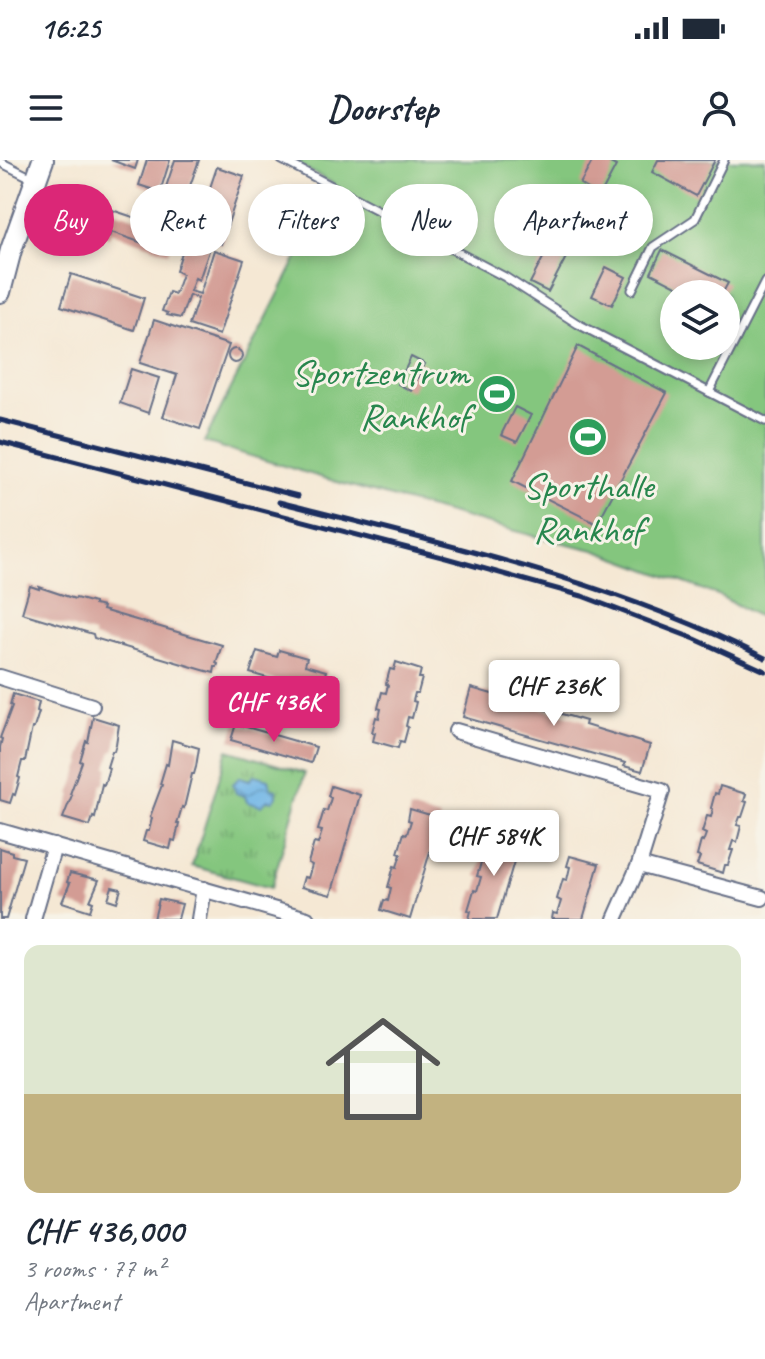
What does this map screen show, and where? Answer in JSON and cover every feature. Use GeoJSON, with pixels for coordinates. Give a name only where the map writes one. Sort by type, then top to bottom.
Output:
{"type":"FeatureCollection","features":[{"type":"Feature","properties":{"kind":"street"},"geometry":{"type":"LineString","coordinates":[[0,292],[11,250],[43,160]]}},
{"type":"Feature","properties":{"kind":"street"},"geometry":{"type":"LineString","coordinates":[[0,677],[92,706]]}},
{"type":"Feature","properties":{"kind":"street"},"geometry":{"type":"LineString","coordinates":[[456,731],[662,791],[639,865],[615,919]]}},
{"type":"Feature","properties":{"kind":"street"},"geometry":{"type":"LineString","coordinates":[[0,831],[307,919]]}},
{"type":"Feature","properties":{"kind":"street"},"geometry":{"type":"LineString","coordinates":[[33,919],[54,846]]}},
{"type":"Feature","properties":{"kind":"street"},"geometry":{"type":"LineString","coordinates":[[639,865],[762,898]]}},
{"type":"Feature","properties":{"kind":"street"},"geometry":{"type":"LineString","coordinates":[[199,919],[204,889]]}},
{"type":"Feature","properties":{"kind":"lane"},"geometry":{"type":"LineString","coordinates":[[282,160],[505,277],[578,324],[765,421]]}},
{"type":"Feature","properties":{"kind":"lane"},"geometry":{"type":"LineString","coordinates":[[632,290],[653,247],[695,219],[724,160]]}},
{"type":"Feature","properties":{"kind":"lane"},"geometry":{"type":"LineString","coordinates":[[0,162],[35,180]]}},
{"type":"Feature","properties":{"kind":"lane"},"geometry":{"type":"LineString","coordinates":[[709,392],[765,282]]}},
{"type":"Feature","properties":{"kind":"green space","name":"Sportzentrum Rankhof"},"geometry":{"type":"Polygon","coordinates":[[[289,160],[765,160],[765,620],[718,595],[594,550],[347,485],[204,442],[298,256],[365,256],[365,184],[334,184],[289,160]]]}},
{"type":"Feature","properties":{"kind":"green space"},"geometry":{"type":"Polygon","coordinates":[[[228,750],[305,773],[271,888],[192,866],[228,750]]]}},
{"type":"Feature","properties":{"kind":"water"},"geometry":{"type":"Polygon","coordinates":[[[255,775],[269,779],[271,788],[276,790],[277,796],[273,801],[268,800],[261,806],[247,802],[245,796],[236,793],[233,784],[240,777],[250,780],[255,775]]]}},
{"type":"Feature","properties":{"kind":"building"},"geometry":{"type":"Polygon","coordinates":[[[111,160],[138,160],[135,169],[111,160]]]}},
{"type":"Feature","properties":{"kind":"building"},"geometry":{"type":"Polygon","coordinates":[[[147,160],[170,160],[162,184],[139,184],[147,160]]]}},
{"type":"Feature","properties":{"kind":"building"},"geometry":{"type":"Polygon","coordinates":[[[175,160],[199,160],[191,184],[167,184],[175,160]]]}},
{"type":"Feature","properties":{"kind":"building"},"geometry":{"type":"Polygon","coordinates":[[[593,160],[605,160],[616,166],[606,184],[580,184],[593,160]]]}},
{"type":"Feature","properties":{"kind":"building"},"geometry":{"type":"Polygon","coordinates":[[[658,160],[715,160],[696,196],[652,172],[658,160]]]}},
{"type":"Feature","properties":{"kind":"building"},"geometry":{"type":"Polygon","coordinates":[[[217,167],[244,176],[232,211],[232,184],[211,184],[217,167]]]}},
{"type":"Feature","properties":{"kind":"building"},"geometry":{"type":"Polygon","coordinates":[[[114,211],[130,216],[130,239],[114,233],[114,211]]]}},
{"type":"Feature","properties":{"kind":"building"},"geometry":{"type":"Polygon","coordinates":[[[662,250],[722,280],[665,280],[651,273],[662,250]]]}},
{"type":"Feature","properties":{"kind":"building"},"geometry":{"type":"Polygon","coordinates":[[[181,256],[207,256],[199,280],[195,278],[190,291],[200,294],[212,256],[232,256],[244,260],[219,335],[189,325],[198,298],[189,295],[181,318],[162,311],[169,292],[175,294],[182,274],[176,271],[181,256]]]}},
{"type":"Feature","properties":{"kind":"building"},"geometry":{"type":"Polygon","coordinates":[[[544,256],[567,256],[548,292],[530,283],[544,256]]]}},
{"type":"Feature","properties":{"kind":"building"},"geometry":{"type":"Polygon","coordinates":[[[606,267],[626,277],[612,305],[592,296],[606,267]]]}},
{"type":"Feature","properties":{"kind":"building"},"geometry":{"type":"Polygon","coordinates":[[[71,274],[144,298],[134,330],[61,306],[71,274]]]}},
{"type":"Feature","properties":{"kind":"building"},"geometry":{"type":"Polygon","coordinates":[[[154,320],[229,345],[200,429],[163,417],[177,375],[140,363],[154,320]]]}},
{"type":"Feature","properties":{"kind":"building","name":"Sporthalle Rankhof"},"geometry":{"type":"Polygon","coordinates":[[[578,346],[667,393],[597,524],[512,481],[578,346]]]}},
{"type":"Feature","properties":{"kind":"building"},"geometry":{"type":"Polygon","coordinates":[[[235,349],[242,356],[235,363],[228,356],[235,349]]]}},
{"type":"Feature","properties":{"kind":"building"},"geometry":{"type":"Polygon","coordinates":[[[411,357],[425,364],[411,391],[398,384],[411,357]]]}},
{"type":"Feature","properties":{"kind":"building"},"geometry":{"type":"Polygon","coordinates":[[[131,369],[159,378],[148,413],[120,403],[131,369]]]}},
{"type":"Feature","properties":{"kind":"building"},"geometry":{"type":"Polygon","coordinates":[[[515,407],[531,415],[517,442],[501,435],[515,407]]]}},
{"type":"Feature","properties":{"kind":"building"},"geometry":{"type":"Polygon","coordinates":[[[30,586],[94,603],[103,607],[102,610],[222,645],[217,667],[214,673],[203,670],[22,613],[30,586]]]}},
{"type":"Feature","properties":{"kind":"building"},"geometry":{"type":"Polygon","coordinates":[[[279,650],[307,658],[305,665],[326,671],[320,693],[250,673],[257,651],[277,657],[279,650]]]}},
{"type":"Feature","properties":{"kind":"building"},"geometry":{"type":"Polygon","coordinates":[[[396,662],[421,670],[419,678],[422,678],[413,701],[416,702],[412,718],[408,717],[404,742],[400,741],[398,748],[373,741],[375,733],[372,732],[376,717],[379,718],[382,692],[386,693],[390,669],[394,670],[396,662]]]}},
{"type":"Feature","properties":{"kind":"building"},"geometry":{"type":"Polygon","coordinates":[[[471,688],[586,721],[585,725],[650,745],[642,771],[624,766],[622,762],[463,717],[471,688]]]}},
{"type":"Feature","properties":{"kind":"building"},"geometry":{"type":"Polygon","coordinates":[[[13,694],[39,702],[39,712],[10,803],[0,800],[0,738],[12,706],[13,694]]]}},
{"type":"Feature","properties":{"kind":"building"},"geometry":{"type":"Polygon","coordinates":[[[93,717],[119,725],[95,818],[90,826],[63,818],[93,717]]]}},
{"type":"Feature","properties":{"kind":"building"},"geometry":{"type":"Polygon","coordinates":[[[236,724],[316,747],[311,763],[231,740],[236,724]]]}},
{"type":"Feature","properties":{"kind":"building"},"geometry":{"type":"Polygon","coordinates":[[[172,740],[199,748],[175,841],[172,840],[170,849],[143,841],[146,831],[149,831],[150,817],[168,765],[172,740]]]}},
{"type":"Feature","properties":{"kind":"building"},"geometry":{"type":"Polygon","coordinates":[[[331,786],[360,795],[331,895],[301,887],[312,865],[308,863],[314,843],[318,844],[322,831],[318,830],[331,798],[328,796],[331,786]]]}},
{"type":"Feature","properties":{"kind":"building"},"geometry":{"type":"Polygon","coordinates":[[[720,786],[746,794],[744,801],[747,802],[737,825],[741,826],[737,842],[733,841],[730,850],[733,850],[723,873],[697,865],[701,841],[706,834],[702,832],[707,816],[711,817],[715,793],[718,794],[720,786]]]}},
{"type":"Feature","properties":{"kind":"building"},"geometry":{"type":"Polygon","coordinates":[[[410,809],[440,818],[410,919],[381,910],[384,900],[388,901],[394,866],[397,867],[404,833],[407,834],[411,821],[408,820],[410,809]]]}},
{"type":"Feature","properties":{"kind":"building"},"geometry":{"type":"Polygon","coordinates":[[[490,833],[520,841],[497,919],[469,919],[471,911],[468,910],[481,877],[477,876],[483,856],[487,857],[491,844],[487,843],[490,833]]]}},
{"type":"Feature","properties":{"kind":"building"},"geometry":{"type":"Polygon","coordinates":[[[0,848],[24,858],[6,919],[0,919],[0,848]]]}},
{"type":"Feature","properties":{"kind":"building"},"geometry":{"type":"Polygon","coordinates":[[[570,856],[599,864],[583,919],[552,919],[561,901],[557,899],[563,879],[567,880],[570,856]]]}},
{"type":"Feature","properties":{"kind":"building"},"geometry":{"type":"Polygon","coordinates":[[[70,873],[99,880],[90,901],[93,902],[90,911],[62,902],[70,883],[67,882],[70,873]]]}},
{"type":"Feature","properties":{"kind":"building"},"geometry":{"type":"Polygon","coordinates":[[[112,887],[121,889],[117,902],[108,899],[112,887]]]}},
{"type":"Feature","properties":{"kind":"building"},"geometry":{"type":"Polygon","coordinates":[[[159,899],[182,904],[178,919],[154,919],[159,899]]]}},
{"type":"Feature","properties":{"kind":"railway"},"geometry":{"type":"LineString","coordinates":[[0,420],[298,496]]}},
{"type":"Feature","properties":{"kind":"railway"},"geometry":{"type":"LineString","coordinates":[[0,442],[582,596],[695,639],[765,671]]}},
{"type":"Feature","properties":{"kind":"railway"},"geometry":{"type":"LineString","coordinates":[[279,502],[465,550],[587,586],[648,607],[765,658]]}},
{"type":"Feature","properties":{"kind":"place","name":"Sportzentrum Rankhof"},"geometry":{"type":"Point","coordinates":[497,394]}},
{"type":"Feature","properties":{"kind":"place","name":"Sporthalle Rankhof"},"geometry":{"type":"Point","coordinates":[588,437]}}]}
